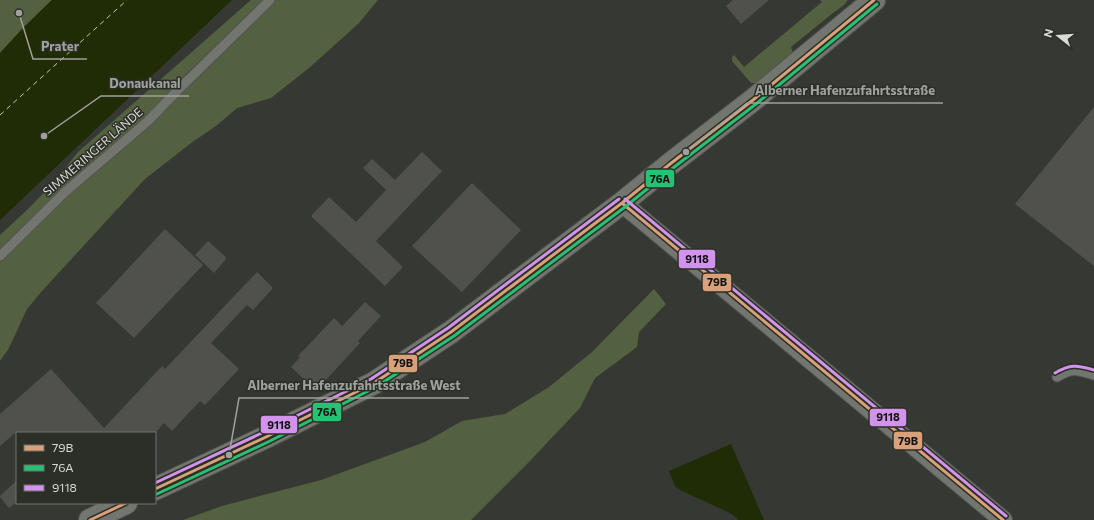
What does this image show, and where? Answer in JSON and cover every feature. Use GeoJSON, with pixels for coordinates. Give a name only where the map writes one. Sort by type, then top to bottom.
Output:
{"type":"FeatureCollection","features":[{"type":"Feature","properties":{"kind":"street"},"geometry":{"type":"LineString","coordinates":[[156,489],[266,438],[374,383],[451,332],[622,203],[753,100],[874,0]]}},
{"type":"Feature","properties":{"kind":"street"},"geometry":{"type":"LineString","coordinates":[[622,203],[1003,520]]}},
{"type":"Feature","properties":{"kind":"street"},"geometry":{"type":"LineString","coordinates":[[90,520],[124,504]]}},
{"type":"Feature","properties":{"kind":"lane","name":"SIMMERINGER LÄNDE"},"geometry":{"type":"LineString","coordinates":[[0,256],[64,192],[148,121],[270,0]]}},
{"type":"Feature","properties":{"kind":"lane"},"geometry":{"type":"LineString","coordinates":[[1057,377],[1071,370],[1094,375]]}},
{"type":"Feature","properties":{"kind":"shaded area"},"geometry":{"type":"Polygon","coordinates":[[[0,0],[52,0],[0,53],[0,0]]]}},
{"type":"Feature","properties":{"kind":"shaded area"},"geometry":{"type":"Polygon","coordinates":[[[52,0],[232,0],[0,220],[0,53],[52,0]]]}},
{"type":"Feature","properties":{"kind":"shaded area"},"geometry":{"type":"Polygon","coordinates":[[[251,0],[265,0],[186,74],[145,118],[65,185],[0,250],[0,235],[55,181],[78,152],[251,0]]]}},
{"type":"Feature","properties":{"kind":"shaded area"},"geometry":{"type":"Polygon","coordinates":[[[276,0],[378,0],[358,24],[309,68],[271,98],[237,108],[216,126],[191,143],[145,179],[27,309],[9,348],[0,361],[0,262],[78,186],[276,0]]]}},
{"type":"Feature","properties":{"kind":"shaded area"},"geometry":{"type":"Polygon","coordinates":[[[820,0],[848,0],[844,5],[791,47],[793,53],[757,83],[751,83],[732,61],[732,57],[734,55],[744,67],[822,2],[820,0]]]}},
{"type":"Feature","properties":{"kind":"shaded area"},"geometry":{"type":"Polygon","coordinates":[[[654,289],[666,304],[639,332],[637,347],[595,378],[580,408],[471,520],[183,520],[222,506],[321,480],[425,442],[462,421],[505,414],[549,387],[592,352],[654,289]]]}},
{"type":"Feature","properties":{"kind":"shaded area"},"geometry":{"type":"Polygon","coordinates":[[[731,444],[764,520],[738,520],[730,513],[680,490],[675,486],[669,471],[731,444]]]}},
{"type":"Feature","properties":{"kind":"building"},"geometry":{"type":"Polygon","coordinates":[[[733,0],[769,0],[741,24],[726,6],[733,0]]]}},
{"type":"Feature","properties":{"kind":"building"},"geometry":{"type":"Polygon","coordinates":[[[1094,107],[1094,266],[1015,204],[1094,107]]]}},
{"type":"Feature","properties":{"kind":"building"},"geometry":{"type":"Polygon","coordinates":[[[422,152],[442,171],[376,241],[403,267],[385,286],[311,216],[329,197],[356,222],[386,190],[363,168],[372,159],[395,180],[422,152]]]}},
{"type":"Feature","properties":{"kind":"building"},"geometry":{"type":"Polygon","coordinates":[[[472,183],[521,230],[462,292],[412,246],[472,183]]]}},
{"type":"Feature","properties":{"kind":"building"},"geometry":{"type":"Polygon","coordinates":[[[165,229],[203,265],[134,338],[96,303],[165,229]]]}},
{"type":"Feature","properties":{"kind":"building"},"geometry":{"type":"Polygon","coordinates":[[[208,241],[226,257],[214,273],[195,255],[208,241]]]}},
{"type":"Feature","properties":{"kind":"building"},"geometry":{"type":"Polygon","coordinates":[[[257,272],[273,288],[253,310],[247,305],[211,343],[239,369],[205,405],[200,401],[172,431],[164,423],[156,432],[16,432],[0,446],[0,414],[51,369],[104,428],[162,366],[165,369],[257,272]]]}},
{"type":"Feature","properties":{"kind":"building"},"geometry":{"type":"Polygon","coordinates":[[[365,302],[381,316],[358,341],[360,343],[325,381],[323,380],[311,392],[301,383],[304,379],[291,367],[300,357],[298,356],[334,318],[342,326],[365,302]]]}},
{"type":"Feature","properties":{"kind":"building"},"geometry":{"type":"Polygon","coordinates":[[[16,481],[16,503],[9,508],[0,496],[16,481]]]}},
{"type":"Feature","properties":{"kind":"ferry route"},"geometry":{"type":"LineString","coordinates":[[0,115],[127,0]]}},
{"type":"Feature","properties":{"kind":"transit line","name":"79B"},"geometry":{"type":"LineString","coordinates":[[156,489],[266,437],[374,383],[451,332],[622,203],[753,100],[874,0]]}},
{"type":"Feature","properties":{"kind":"transit line","name":"76A"},"geometry":{"type":"LineString","coordinates":[[157,494],[268,442],[376,387],[454,336],[625,207],[756,104],[877,4]]}},
{"type":"Feature","properties":{"kind":"transit line","name":"9118"},"geometry":{"type":"LineString","coordinates":[[156,483],[264,432],[371,379],[448,328],[619,199]]}},
{"type":"Feature","properties":{"kind":"transit line","name":"9118"},"geometry":{"type":"LineString","coordinates":[[625,199],[1006,516]]}},
{"type":"Feature","properties":{"kind":"transit line","name":"79B"},"geometry":{"type":"LineString","coordinates":[[622,203],[1003,520]]}},
{"type":"Feature","properties":{"kind":"transit line","name":"9118"},"geometry":{"type":"LineString","coordinates":[[1055,373],[1065,368],[1074,366],[1094,370]]}},
{"type":"Feature","properties":{"kind":"transit line","name":"79B"},"geometry":{"type":"LineString","coordinates":[[90,520],[124,504]]}},
{"type":"Feature","properties":{"kind":"place","name":"Prater"},"geometry":{"type":"Point","coordinates":[19,13]}},
{"type":"Feature","properties":{"kind":"place","name":"Donaukanal"},"geometry":{"type":"Point","coordinates":[44,136]}},
{"type":"Feature","properties":{"kind":"place","name":"Alberner Hafenzufahrtsstraße"},"geometry":{"type":"Point","coordinates":[686,152]}},
{"type":"Feature","properties":{"kind":"place","name":"Alberner Hafenzufahrtsstraße West"},"geometry":{"type":"Point","coordinates":[229,455]}}]}
